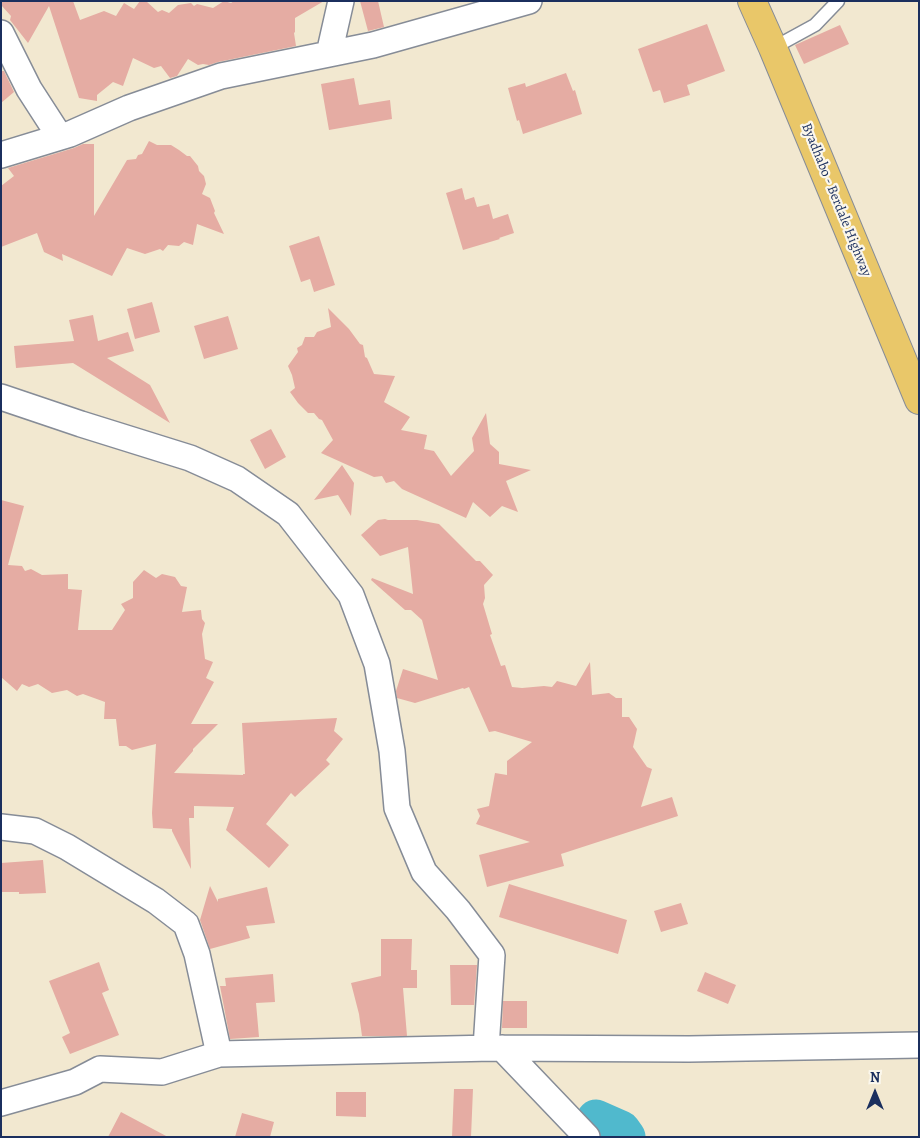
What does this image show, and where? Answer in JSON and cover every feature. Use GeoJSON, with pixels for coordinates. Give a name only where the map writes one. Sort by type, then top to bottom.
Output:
{"type":"FeatureCollection","features":[{"type":"Feature","properties":{"kind":"main road","name":"Byadhabo - Berdale Highway"},"geometry":{"type":"LineString","coordinates":[[752,1],[919,400]]}},
{"type":"Feature","properties":{"kind":"street"},"geometry":{"type":"LineString","coordinates":[[329,54],[341,1]]}},
{"type":"Feature","properties":{"kind":"street"},"geometry":{"type":"LineString","coordinates":[[1,155],[70,134],[129,108],[220,76],[373,45],[529,1]]}},
{"type":"Feature","properties":{"kind":"street"},"geometry":{"type":"LineString","coordinates":[[1,34],[29,89],[60,137]]}},
{"type":"Feature","properties":{"kind":"street"},"geometry":{"type":"LineString","coordinates":[[1,397],[190,458],[237,479],[288,514],[351,595],[377,664],[392,751],[397,808],[424,872],[458,910],[492,955],[494,1048],[587,1137]]}},
{"type":"Feature","properties":{"kind":"street"},"geometry":{"type":"LineString","coordinates":[[1,827],[35,831],[68,847],[156,901],[186,924],[197,954],[219,1054]]}},
{"type":"Feature","properties":{"kind":"street"},"geometry":{"type":"LineString","coordinates":[[1,1103],[75,1082],[100,1069],[162,1072],[219,1054],[494,1048],[688,1049],[919,1046]]}},
{"type":"Feature","properties":{"kind":"lane"},"geometry":{"type":"LineString","coordinates":[[773,48],[815,25],[838,1]]}},
{"type":"Feature","properties":{"kind":"building"},"geometry":{"type":"Polygon","coordinates":[[[1,1],[73,1],[80,20],[104,11],[116,16],[124,3],[134,9],[140,1],[146,1],[158,12],[162,10],[169,13],[178,5],[191,3],[194,6],[197,4],[213,8],[224,1],[231,3],[234,1],[324,1],[295,18],[294,33],[296,46],[209,65],[198,65],[188,59],[177,76],[170,78],[161,66],[154,68],[133,58],[123,86],[113,82],[97,95],[97,101],[79,98],[49,6],[28,43],[10,20],[11,16],[1,5],[1,1]]]}},
{"type":"Feature","properties":{"kind":"building"},"geometry":{"type":"Polygon","coordinates":[[[360,1],[378,1],[384,27],[368,31],[360,1]]]}},
{"type":"Feature","properties":{"kind":"building"},"geometry":{"type":"Polygon","coordinates":[[[707,24],[725,71],[687,85],[690,95],[664,103],[660,90],[653,92],[638,49],[707,24]]]}},
{"type":"Feature","properties":{"kind":"building"},"geometry":{"type":"Polygon","coordinates":[[[840,25],[849,44],[804,64],[795,45],[840,25]]]}},
{"type":"Feature","properties":{"kind":"building"},"geometry":{"type":"Polygon","coordinates":[[[1,71],[4,71],[14,92],[1,103],[1,71]]]}},
{"type":"Feature","properties":{"kind":"building"},"geometry":{"type":"Polygon","coordinates":[[[566,73],[573,91],[575,90],[582,114],[523,134],[519,120],[517,121],[508,88],[525,83],[526,87],[566,73]]]}},
{"type":"Feature","properties":{"kind":"building"},"geometry":{"type":"Polygon","coordinates":[[[354,78],[359,105],[390,100],[392,119],[329,130],[321,84],[354,78]]]}},
{"type":"Feature","properties":{"kind":"building"},"geometry":{"type":"Polygon","coordinates":[[[149,141],[157,145],[171,145],[187,156],[190,156],[204,176],[206,184],[202,194],[210,198],[214,213],[224,234],[197,224],[193,245],[184,242],[179,246],[168,245],[163,251],[160,249],[145,254],[127,248],[112,276],[62,254],[63,261],[44,252],[37,233],[1,247],[1,186],[14,176],[8,168],[83,144],[94,144],[94,216],[127,160],[136,159],[138,155],[142,154],[149,141]]]}},
{"type":"Feature","properties":{"kind":"building"},"geometry":{"type":"Polygon","coordinates":[[[462,188],[465,200],[474,197],[477,207],[489,204],[493,219],[508,214],[514,233],[463,250],[446,193],[462,188]]]}},
{"type":"Feature","properties":{"kind":"building"},"geometry":{"type":"Polygon","coordinates":[[[319,236],[335,285],[314,292],[310,279],[301,282],[289,246],[319,236]]]}},
{"type":"Feature","properties":{"kind":"building"},"geometry":{"type":"Polygon","coordinates":[[[152,302],[160,332],[135,339],[127,309],[152,302]]]}},
{"type":"Feature","properties":{"kind":"building"},"geometry":{"type":"Polygon","coordinates":[[[328,308],[363,345],[365,357],[374,374],[395,376],[384,402],[410,417],[401,430],[427,435],[424,449],[434,451],[451,476],[474,451],[472,438],[486,413],[490,444],[499,452],[499,464],[531,470],[506,481],[518,512],[502,506],[490,517],[473,502],[466,518],[402,489],[394,481],[386,483],[382,476],[374,477],[321,453],[333,440],[322,420],[314,413],[308,413],[290,392],[295,388],[288,366],[298,352],[297,348],[302,345],[305,337],[314,337],[317,332],[331,327],[328,308]]]}},
{"type":"Feature","properties":{"kind":"building"},"geometry":{"type":"Polygon","coordinates":[[[93,315],[98,341],[128,332],[134,351],[107,358],[150,385],[170,423],[73,363],[16,368],[14,346],[74,341],[69,320],[93,315]]]}},
{"type":"Feature","properties":{"kind":"building"},"geometry":{"type":"Polygon","coordinates":[[[228,316],[238,349],[204,359],[194,326],[228,316]]]}},
{"type":"Feature","properties":{"kind":"building"},"geometry":{"type":"Polygon","coordinates":[[[271,429],[286,457],[265,469],[250,440],[271,429]]]}},
{"type":"Feature","properties":{"kind":"building"},"geometry":{"type":"Polygon","coordinates":[[[342,465],[354,483],[351,516],[338,495],[314,500],[342,465]]]}},
{"type":"Feature","properties":{"kind":"building"},"geometry":{"type":"Polygon","coordinates":[[[1,500],[24,506],[8,565],[22,566],[25,571],[31,569],[42,575],[68,574],[68,589],[82,590],[78,630],[112,630],[125,610],[121,604],[133,598],[133,582],[144,570],[156,578],[162,574],[175,577],[181,586],[187,587],[182,612],[201,610],[202,619],[205,623],[202,634],[205,659],[213,662],[206,678],[214,682],[191,724],[218,724],[193,749],[174,773],[245,774],[242,723],[337,718],[334,731],[343,739],[326,760],[330,764],[295,797],[291,793],[266,824],[289,845],[269,868],[226,830],[234,807],[194,806],[194,818],[189,818],[191,869],[172,829],[153,828],[152,813],[156,744],[132,750],[126,746],[119,746],[116,719],[104,719],[105,702],[83,694],[77,696],[67,690],[52,693],[38,684],[29,687],[22,684],[17,691],[1,677],[1,500]]]}},
{"type":"Feature","properties":{"kind":"building"},"geometry":{"type":"Polygon","coordinates":[[[378,520],[417,520],[439,524],[493,575],[484,585],[485,598],[483,604],[492,634],[490,635],[501,666],[505,665],[512,687],[552,687],[557,681],[576,686],[590,662],[592,695],[609,693],[616,698],[622,698],[622,717],[629,717],[637,729],[633,747],[647,767],[652,769],[641,807],[672,797],[678,816],[561,854],[564,866],[487,887],[479,855],[530,842],[476,824],[480,816],[477,809],[489,806],[495,773],[507,775],[507,761],[532,742],[495,731],[489,732],[469,687],[415,703],[397,698],[396,691],[403,669],[438,680],[422,620],[411,610],[405,610],[371,580],[372,578],[413,594],[408,547],[380,556],[361,535],[378,520]]]}},
{"type":"Feature","properties":{"kind":"building"},"geometry":{"type":"Polygon","coordinates":[[[43,860],[46,893],[19,894],[19,892],[1,892],[1,863],[43,860]]]}},
{"type":"Feature","properties":{"kind":"building"},"geometry":{"type":"Polygon","coordinates":[[[509,884],[627,920],[618,954],[499,917],[509,884]]]}},
{"type":"Feature","properties":{"kind":"building"},"geometry":{"type":"Polygon","coordinates":[[[210,886],[218,902],[218,899],[267,887],[275,923],[246,926],[250,938],[210,949],[200,920],[210,886]]]}},
{"type":"Feature","properties":{"kind":"building"},"geometry":{"type":"Polygon","coordinates":[[[681,903],[688,924],[661,932],[654,911],[681,903]]]}},
{"type":"Feature","properties":{"kind":"building"},"geometry":{"type":"Polygon","coordinates":[[[381,939],[412,939],[411,970],[417,970],[417,988],[403,988],[407,1036],[362,1036],[359,1014],[351,983],[381,976],[381,939]]]}},
{"type":"Feature","properties":{"kind":"building"},"geometry":{"type":"Polygon","coordinates":[[[99,962],[109,990],[102,993],[119,1035],[70,1054],[62,1037],[70,1033],[49,981],[99,962]]]}},
{"type":"Feature","properties":{"kind":"building"},"geometry":{"type":"Polygon","coordinates":[[[450,965],[477,965],[474,1005],[451,1005],[450,965]]]}},
{"type":"Feature","properties":{"kind":"building"},"geometry":{"type":"Polygon","coordinates":[[[705,972],[736,985],[728,1004],[697,991],[705,972]]]}},
{"type":"Feature","properties":{"kind":"building"},"geometry":{"type":"Polygon","coordinates":[[[273,974],[275,1002],[256,1003],[259,1037],[230,1039],[220,986],[226,986],[225,978],[273,974]]]}},
{"type":"Feature","properties":{"kind":"building"},"geometry":{"type":"Polygon","coordinates":[[[503,1001],[527,1001],[527,1028],[502,1028],[503,1001]]]}},
{"type":"Feature","properties":{"kind":"building"},"geometry":{"type":"Polygon","coordinates":[[[454,1089],[473,1089],[471,1137],[452,1137],[454,1089]]]}},
{"type":"Feature","properties":{"kind":"building"},"geometry":{"type":"Polygon","coordinates":[[[336,1092],[366,1092],[366,1117],[336,1116],[336,1092]]]}},
{"type":"Feature","properties":{"kind":"building"},"geometry":{"type":"Polygon","coordinates":[[[121,1112],[168,1137],[108,1137],[121,1112]]]}},
{"type":"Feature","properties":{"kind":"building"},"geometry":{"type":"Polygon","coordinates":[[[242,1113],[274,1122],[270,1137],[235,1137],[242,1113]]]}},
{"type":"Feature","properties":{"kind":"waterway"},"geometry":{"type":"LineString","coordinates":[[596,1119],[621,1130],[626,1137]]}}]}
